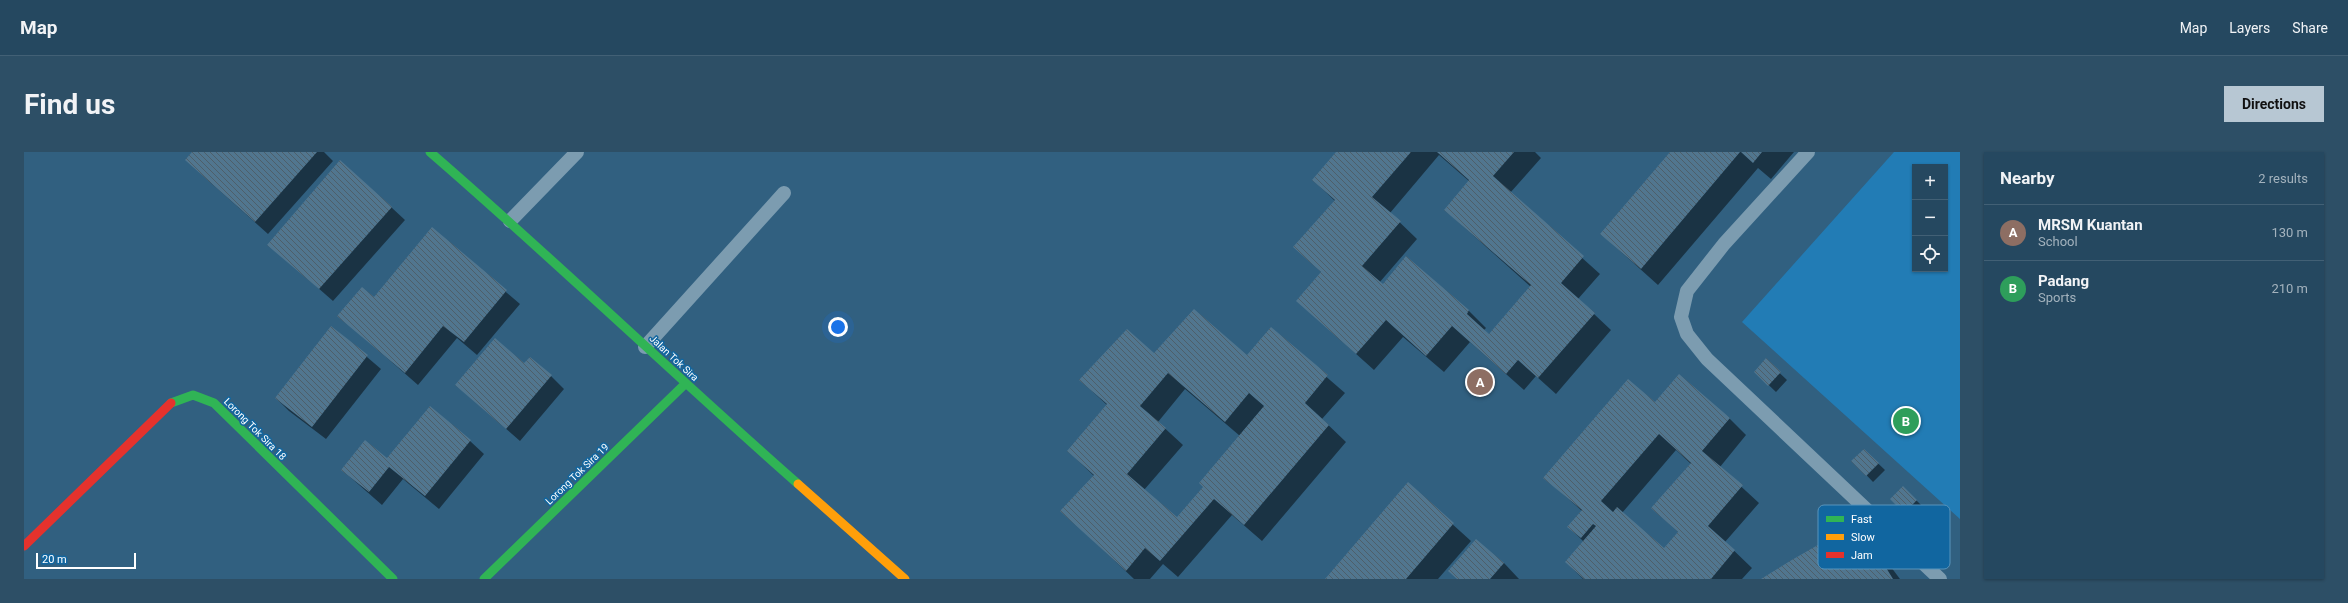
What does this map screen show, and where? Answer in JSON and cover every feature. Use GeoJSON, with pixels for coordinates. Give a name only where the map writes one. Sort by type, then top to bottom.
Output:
{"type":"FeatureCollection","features":[{"type":"Feature","properties":{"kind":"street","name":"Jalan Tok Sira"},"geometry":{"type":"LineString","coordinates":[[430,152],[510,221],[685,384],[905,579]]}},
{"type":"Feature","properties":{"kind":"street","name":"Lorong Tok Sira 19"},"geometry":{"type":"LineString","coordinates":[[484,579],[685,384]]}},
{"type":"Feature","properties":{"kind":"street","name":"Lorong Tok Sira 18"},"geometry":{"type":"LineString","coordinates":[[24,546],[172,402],[193,395],[214,403],[393,579]]}},
{"type":"Feature","properties":{"kind":"lane"},"geometry":{"type":"LineString","coordinates":[[510,221],[577,152]]}},
{"type":"Feature","properties":{"kind":"lane"},"geometry":{"type":"LineString","coordinates":[[1808,152],[1724,244],[1687,291],[1681,318],[1687,334],[1707,359],[1862,505]]}},
{"type":"Feature","properties":{"kind":"lane"},"geometry":{"type":"LineString","coordinates":[[645,347],[784,193]]}},
{"type":"Feature","properties":{"kind":"lane"},"geometry":{"type":"LineString","coordinates":[[1929,569],[1940,579]]}},
{"type":"Feature","properties":{"kind":"shaded area"},"geometry":{"type":"Polygon","coordinates":[[[1894,152],[1960,152],[1960,519],[1950,510],[1950,505],[1945,505],[1742,322],[1894,152]]]}},
{"type":"Feature","properties":{"kind":"building"},"geometry":{"type":"Polygon","coordinates":[[[192,152],[317,152],[255,222],[185,160],[192,152]]]}},
{"type":"Feature","properties":{"kind":"building"},"geometry":{"type":"Polygon","coordinates":[[[1336,152],[1411,152],[1372,197],[1401,221],[1362,266],[1383,284],[1406,256],[1469,310],[1467,314],[1489,334],[1531,285],[1444,210],[1469,180],[1437,152],[1514,152],[1493,176],[1584,256],[1561,283],[1595,313],[1538,378],[1518,360],[1506,374],[1452,326],[1426,356],[1386,320],[1356,354],[1296,301],[1321,272],[1293,247],[1335,200],[1312,180],[1336,152]]]}},
{"type":"Feature","properties":{"kind":"building"},"geometry":{"type":"Polygon","coordinates":[[[1670,152],[1740,152],[1641,269],[1600,234],[1670,152]]]}},
{"type":"Feature","properties":{"kind":"building"},"geometry":{"type":"Polygon","coordinates":[[[1741,152],[1762,152],[1753,163],[1741,152]]]}},
{"type":"Feature","properties":{"kind":"building"},"geometry":{"type":"Polygon","coordinates":[[[340,160],[392,207],[319,289],[267,245],[340,160]]]}},
{"type":"Feature","properties":{"kind":"building"},"geometry":{"type":"Polygon","coordinates":[[[432,227],[507,290],[464,342],[443,326],[405,373],[337,316],[362,287],[374,297],[432,227]]]}},
{"type":"Feature","properties":{"kind":"building"},"geometry":{"type":"Polygon","coordinates":[[[1194,309],[1247,355],[1271,327],[1328,375],[1305,403],[1329,425],[1244,525],[1214,499],[1160,561],[1145,548],[1126,571],[1060,511],[1094,475],[1067,451],[1107,404],[1079,380],[1127,329],[1154,353],[1194,309]],[[1168,373],[1140,406],[1166,428],[1127,474],[1177,517],[1203,487],[1199,483],[1264,406],[1249,393],[1225,422],[1168,373]]]}},
{"type":"Feature","properties":{"kind":"building"},"geometry":{"type":"Polygon","coordinates":[[[331,326],[368,355],[312,427],[275,398],[331,326]]]}},
{"type":"Feature","properties":{"kind":"building"},"geometry":{"type":"Polygon","coordinates":[[[495,338],[524,363],[530,357],[552,375],[506,429],[455,385],[495,338]]]}},
{"type":"Feature","properties":{"kind":"building"},"geometry":{"type":"Polygon","coordinates":[[[1766,358],[1781,372],[1768,386],[1754,372],[1766,358]]]}},
{"type":"Feature","properties":{"kind":"building"},"geometry":{"type":"Polygon","coordinates":[[[1679,374],[1730,418],[1702,451],[1743,485],[1708,526],[1735,550],[1711,579],[1584,579],[1565,562],[1596,526],[1593,524],[1581,538],[1567,527],[1582,510],[1543,478],[1628,379],[1655,402],[1679,374]],[[1659,434],[1601,501],[1613,512],[1617,507],[1664,548],[1678,532],[1651,508],[1691,463],[1659,434]]]}},
{"type":"Feature","properties":{"kind":"building"},"geometry":{"type":"Polygon","coordinates":[[[430,406],[471,440],[425,496],[389,467],[369,492],[341,470],[365,440],[387,458],[430,406]]]}},
{"type":"Feature","properties":{"kind":"building"},"geometry":{"type":"Polygon","coordinates":[[[1864,449],[1879,463],[1866,476],[1851,461],[1864,449]]]}},
{"type":"Feature","properties":{"kind":"building"},"geometry":{"type":"Polygon","coordinates":[[[1408,482],[1454,523],[1406,579],[1325,579],[1408,482]]]}},
{"type":"Feature","properties":{"kind":"building"},"geometry":{"type":"Polygon","coordinates":[[[1903,486],[1917,500],[1912,505],[1896,505],[1890,499],[1903,486]]]}},
{"type":"Feature","properties":{"kind":"building"},"geometry":{"type":"Polygon","coordinates":[[[1476,539],[1504,563],[1490,579],[1457,579],[1448,571],[1476,539]]]}},
{"type":"Feature","properties":{"kind":"building"},"geometry":{"type":"Polygon","coordinates":[[[1818,545],[1818,569],[1887,569],[1893,579],[1761,579],[1818,545]]]}},
{"type":"Feature","properties":{"kind":"traffic: fast"},"geometry":{"type":"LineString","coordinates":[[430,152],[523,234],[798,484]]}},
{"type":"Feature","properties":{"kind":"traffic: fast"},"geometry":{"type":"LineString","coordinates":[[484,579],[685,384]]}},
{"type":"Feature","properties":{"kind":"traffic: fast"},"geometry":{"type":"LineString","coordinates":[[171,403],[193,395],[214,403],[393,579]]}},
{"type":"Feature","properties":{"kind":"traffic: slow"},"geometry":{"type":"LineString","coordinates":[[798,484],[905,579]]}},
{"type":"Feature","properties":{"kind":"traffic: jam"},"geometry":{"type":"LineString","coordinates":[[24,546],[171,403]]}},
{"type":"Feature","properties":{"kind":"place","name":"MRSM Kuantan"},"geometry":{"type":"Point","coordinates":[1480,382]}},
{"type":"Feature","properties":{"kind":"place","name":"Padang"},"geometry":{"type":"Point","coordinates":[1906,421]}}]}
